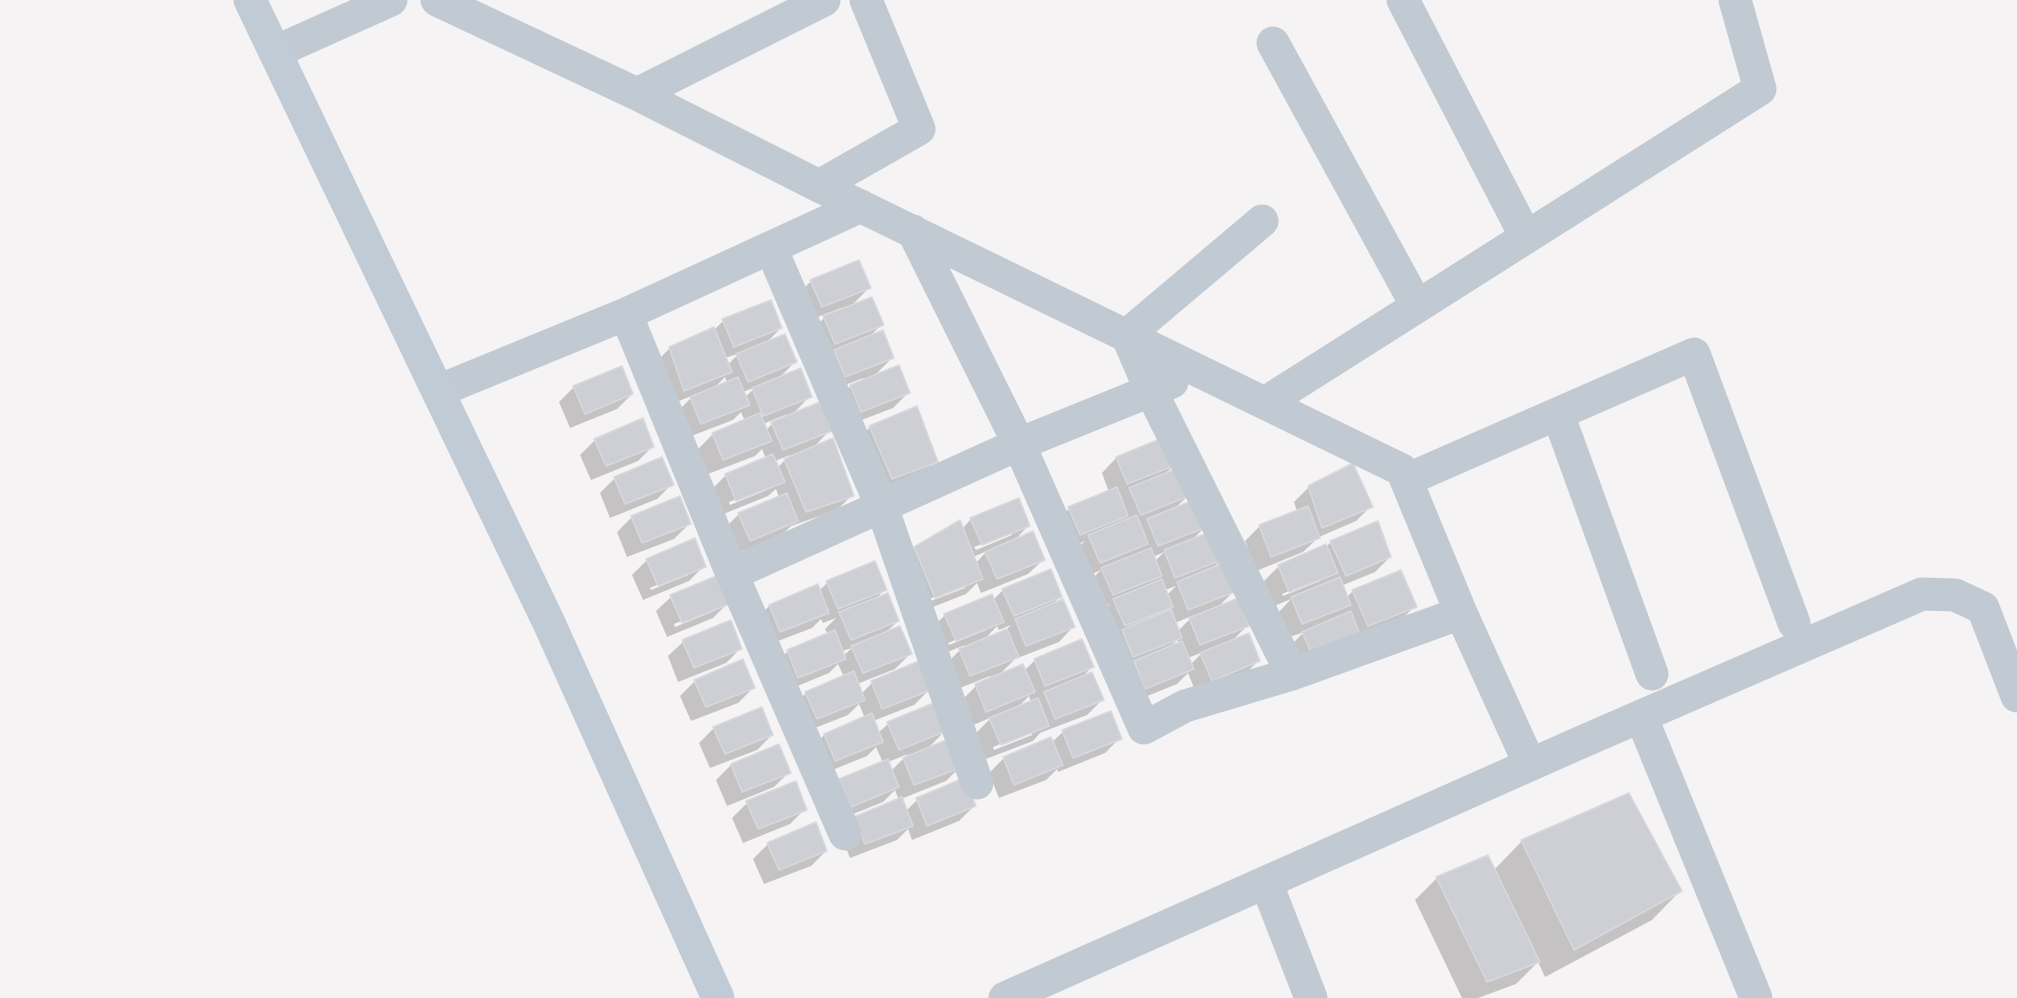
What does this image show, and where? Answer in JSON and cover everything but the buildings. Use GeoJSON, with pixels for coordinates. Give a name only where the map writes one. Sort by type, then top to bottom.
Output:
{"type":"FeatureCollection","features":[{"type":"Feature","properties":{"kind":"main road"},"geometry":{"type":"LineString","coordinates":[[250,0],[549,622],[718,998]]}},
{"type":"Feature","properties":{"kind":"street"},"geometry":{"type":"LineString","coordinates":[[275,52],[391,0]]}},
{"type":"Feature","properties":{"kind":"street"},"geometry":{"type":"LineString","coordinates":[[438,0],[637,94],[819,186],[1402,470],[1461,613],[1530,765]]}},
{"type":"Feature","properties":{"kind":"street"},"geometry":{"type":"LineString","coordinates":[[637,94],[824,0]]}},
{"type":"Feature","properties":{"kind":"street"},"geometry":{"type":"LineString","coordinates":[[819,186],[919,129],[866,0]]}},
{"type":"Feature","properties":{"kind":"street"},"geometry":{"type":"LineString","coordinates":[[1403,0],[1526,237]]}},
{"type":"Feature","properties":{"kind":"street"},"geometry":{"type":"LineString","coordinates":[[1265,403],[1760,89],[1735,0]]}},
{"type":"Feature","properties":{"kind":"street"},"geometry":{"type":"LineString","coordinates":[[1273,43],[1417,306]]}},
{"type":"Feature","properties":{"kind":"street"},"geometry":{"type":"LineString","coordinates":[[438,391],[626,314],[861,206]]}},
{"type":"Feature","properties":{"kind":"street"},"geometry":{"type":"LineString","coordinates":[[1127,335],[1262,221]]}},
{"type":"Feature","properties":{"kind":"street"},"geometry":{"type":"LineString","coordinates":[[913,231],[1019,444],[1144,728],[1185,706],[1293,674],[1461,613]]}},
{"type":"Feature","properties":{"kind":"street"},"geometry":{"type":"LineString","coordinates":[[771,248],[882,507],[977,783]]}},
{"type":"Feature","properties":{"kind":"street"},"geometry":{"type":"LineString","coordinates":[[626,314],[732,574],[845,834]]}},
{"type":"Feature","properties":{"kind":"street"},"geometry":{"type":"LineString","coordinates":[[1127,335],[1151,391],[1293,674]]}},
{"type":"Feature","properties":{"kind":"street"},"geometry":{"type":"LineString","coordinates":[[1406,480],[1694,354],[1794,623]]}},
{"type":"Feature","properties":{"kind":"street"},"geometry":{"type":"LineString","coordinates":[[732,574],[1019,444],[1199,370]]}},
{"type":"Feature","properties":{"kind":"street"},"geometry":{"type":"LineString","coordinates":[[1558,414],[1652,674]]}},
{"type":"Feature","properties":{"kind":"street"},"geometry":{"type":"LineString","coordinates":[[1005,998],[1922,594],[1955,595],[1983,608],[2017,696]]}},
{"type":"Feature","properties":{"kind":"street"},"geometry":{"type":"LineString","coordinates":[[1641,716],[1756,998]]}},
{"type":"Feature","properties":{"kind":"street"},"geometry":{"type":"LineString","coordinates":[[1266,882],[1311,998]]}}]}
